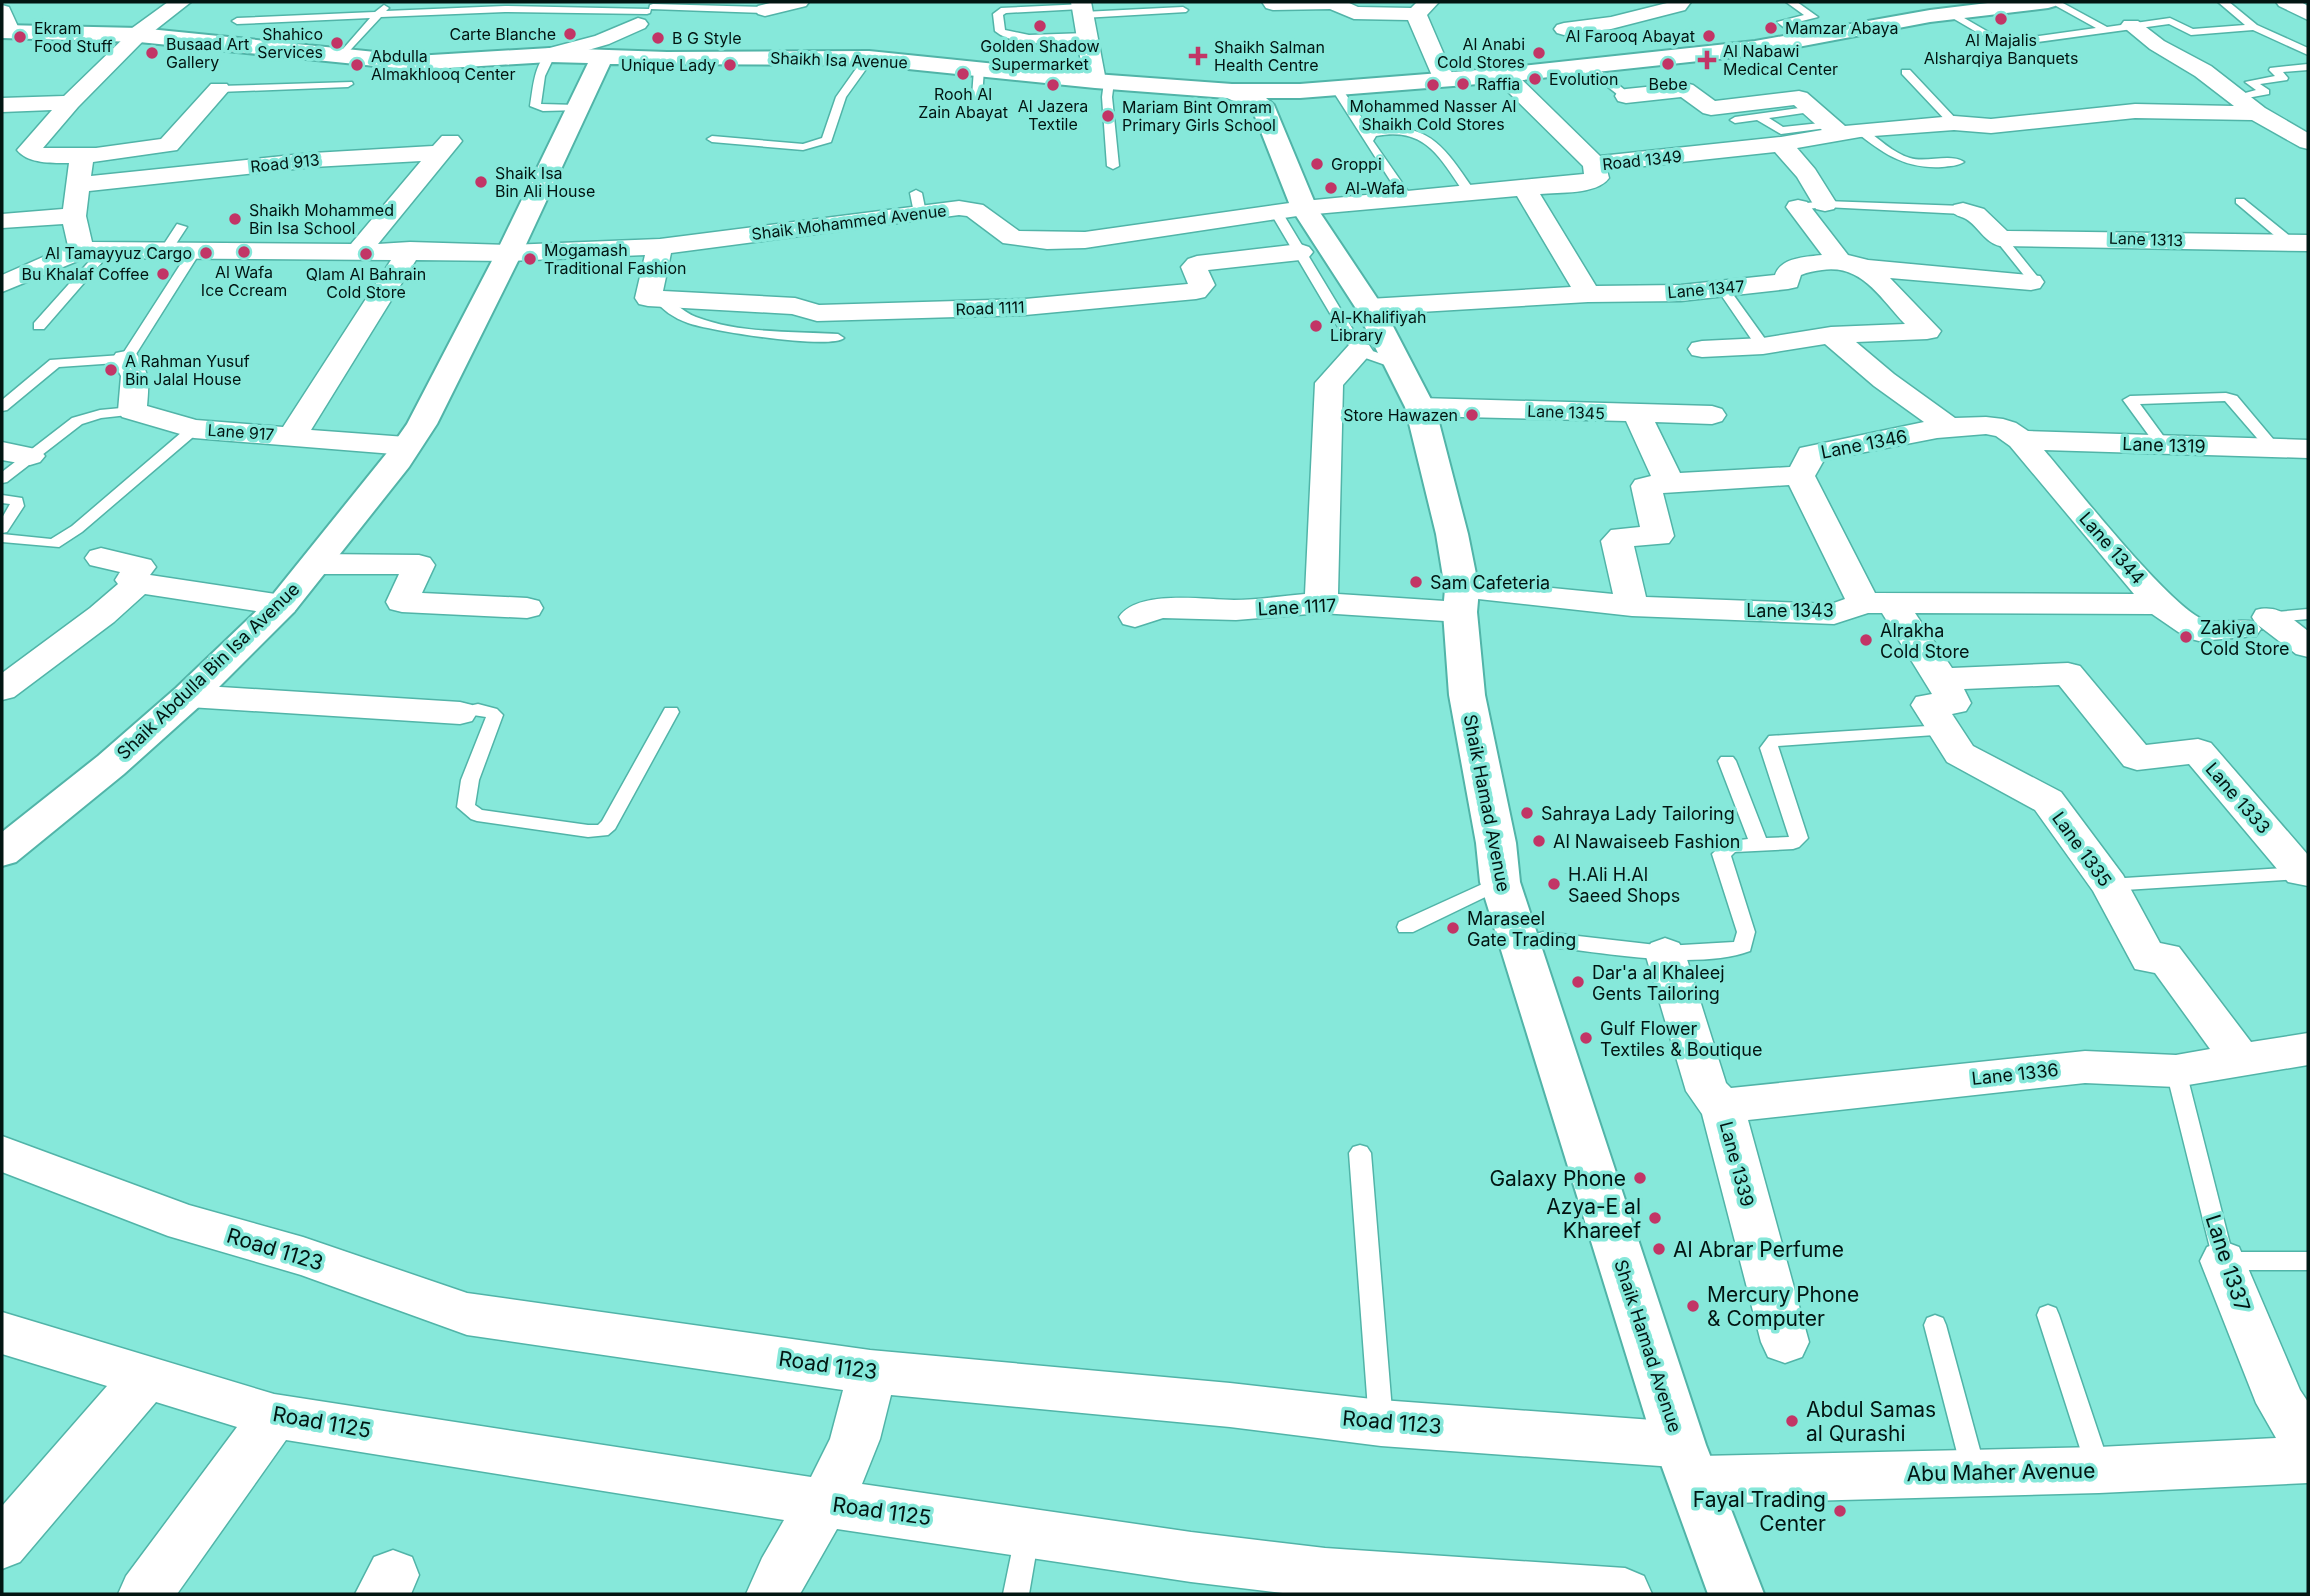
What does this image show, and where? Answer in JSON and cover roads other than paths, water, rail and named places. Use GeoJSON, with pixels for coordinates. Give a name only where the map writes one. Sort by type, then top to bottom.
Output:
{"type":"FeatureCollection","features":[{"type":"Feature","properties":{"kind":"street"},"geometry":{"type":"LineString","coordinates":[[181,2],[137,35],[25,148],[82,155],[144,149],[174,142],[219,89]]}},
{"type":"Feature","properties":{"kind":"street"},"geometry":{"type":"LineString","coordinates":[[765,10],[799,2]]}},
{"type":"Feature","properties":{"kind":"street"},"geometry":{"type":"LineString","coordinates":[[1272,2],[1333,4],[1353,13],[1422,8],[1444,80]]}},
{"type":"Feature","properties":{"kind":"street"},"geometry":{"type":"LineString","coordinates":[[1588,60],[1564,29],[1611,23],[1678,6],[1681,2]]}},
{"type":"Feature","properties":{"kind":"street","name":"Shaikh Isa Avenue"},"geometry":{"type":"LineString","coordinates":[[5,24],[415,63],[550,55],[869,58],[1247,98],[1504,75],[1588,60],[1755,48],[1949,13],[2048,2]]}},
{"type":"Feature","properties":{"kind":"street"},"geometry":{"type":"LineString","coordinates":[[2286,2],[2308,13]]}},
{"type":"Feature","properties":{"kind":"street"},"geometry":{"type":"LineString","coordinates":[[550,55],[602,40],[649,11]]}},
{"type":"Feature","properties":{"kind":"street"},"geometry":{"type":"LineString","coordinates":[[602,57],[649,11]]}},
{"type":"Feature","properties":{"kind":"street"},"geometry":{"type":"LineString","coordinates":[[1083,15],[1102,82]]}},
{"type":"Feature","properties":{"kind":"street"},"geometry":{"type":"LineString","coordinates":[[2131,25],[2157,45],[2203,71],[2261,115],[2308,142]]}},
{"type":"Feature","properties":{"kind":"street","name":"Shaik Abdulla Bin Isa Avenue"},"geometry":{"type":"LineString","coordinates":[[2,852],[111,765],[189,696],[282,605],[406,446],[422,424],[509,253],[602,57]]}},
{"type":"Feature","properties":{"kind":"street"},"geometry":{"type":"LineString","coordinates":[[1504,75],[1594,164]]}},
{"type":"Feature","properties":{"kind":"street"},"geometry":{"type":"LineString","coordinates":[[1626,96],[1685,90],[1711,108],[1799,98],[1844,130]]}},
{"type":"Feature","properties":{"kind":"street"},"geometry":{"type":"LineString","coordinates":[[1247,98],[1300,92]]}},
{"type":"Feature","properties":{"kind":"street","name":"Shaik Hamad Avenue"},"geometry":{"type":"LineString","coordinates":[[1247,98],[1290,210],[1369,307],[1420,407],[1452,534],[1461,601],[1467,695],[1496,843],[1500,882],[1687,1462],[1736,1594]]}},
{"type":"Feature","properties":{"kind":"street"},"geometry":{"type":"LineString","coordinates":[[2,105],[70,102]]}},
{"type":"Feature","properties":{"kind":"street","name":"Road 1349"},"geometry":{"type":"LineString","coordinates":[[1290,210],[1406,197],[1583,183],[1597,178],[1594,164],[1781,144],[1844,130],[1954,122],[1992,126],[2135,111],[2261,115],[2297,113]]}},
{"type":"Feature","properties":{"kind":"street"},"geometry":{"type":"LineString","coordinates":[[1781,144],[1807,174],[1825,204]]}},
{"type":"Feature","properties":{"kind":"street","name":"Road 913"},"geometry":{"type":"LineString","coordinates":[[78,185],[445,146],[359,251]]}},
{"type":"Feature","properties":{"kind":"street"},"geometry":{"type":"LineString","coordinates":[[131,180],[144,149]]}},
{"type":"Feature","properties":{"kind":"street"},"geometry":{"type":"LineString","coordinates":[[7,286],[93,250],[74,216],[82,155]]}},
{"type":"Feature","properties":{"kind":"street"},"geometry":{"type":"LineString","coordinates":[[1525,189],[1588,294]]}},
{"type":"Feature","properties":{"kind":"street","name":"Shaik Mohammed Avenue"},"geometry":{"type":"LineString","coordinates":[[93,250],[410,250],[509,253],[660,247],[918,203],[974,210],[1012,238],[1085,240],[1290,210]]}},
{"type":"Feature","properties":{"kind":"street"},"geometry":{"type":"LineString","coordinates":[[1798,207],[1839,260]]}},
{"type":"Feature","properties":{"kind":"street"},"geometry":{"type":"LineString","coordinates":[[1963,210],[1975,214],[2000,238]]}},
{"type":"Feature","properties":{"kind":"street"},"geometry":{"type":"LineString","coordinates":[[2,221],[74,216]]}},
{"type":"Feature","properties":{"kind":"street","name":"Lane 1313"},"geometry":{"type":"LineString","coordinates":[[2000,238],[2300,243]]}},
{"type":"Feature","properties":{"kind":"street"},"geometry":{"type":"LineString","coordinates":[[654,298],[660,247]]}},
{"type":"Feature","properties":{"kind":"street"},"geometry":{"type":"LineString","coordinates":[[292,436],[410,250]]}},
{"type":"Feature","properties":{"kind":"street","name":"Road 1111"},"geometry":{"type":"LineString","coordinates":[[654,298],[795,306],[817,313],[1026,307],[1196,291],[1202,285],[1195,265],[1300,252]]}},
{"type":"Feature","properties":{"kind":"street","name":"Lane 1347"},"geometry":{"type":"LineString","coordinates":[[1369,307],[1723,289],[1788,281],[1788,272],[1799,266],[1839,260],[1866,268],[2031,282]]}},
{"type":"Feature","properties":{"kind":"street"},"geometry":{"type":"LineString","coordinates":[[1702,349],[1763,346],[1831,335],[1927,331],[1866,268]]}},
{"type":"Feature","properties":{"kind":"street"},"geometry":{"type":"LineString","coordinates":[[1831,335],[1884,380],[1950,427]]}},
{"type":"Feature","properties":{"kind":"street"},"geometry":{"type":"LineString","coordinates":[[1321,603],[1329,383],[1359,351]]}},
{"type":"Feature","properties":{"kind":"street"},"geometry":{"type":"LineString","coordinates":[[126,359],[135,376],[132,411]]}},
{"type":"Feature","properties":{"kind":"street","name":"Lane 1345"},"geometry":{"type":"LineString","coordinates":[[1420,407],[1712,415]]}},
{"type":"Feature","properties":{"kind":"street","name":"Lane 917"},"geometry":{"type":"LineString","coordinates":[[132,411],[194,429],[406,446]]}},
{"type":"Feature","properties":{"kind":"street"},"geometry":{"type":"LineString","coordinates":[[1637,414],[1669,483]]}},
{"type":"Feature","properties":{"kind":"street","name":"Lane 1346"},"geometry":{"type":"LineString","coordinates":[[1800,475],[1809,464],[1810,454],[1950,427],[2010,434]]}},
{"type":"Feature","properties":{"kind":"street","name":"Lane 1319"},"geometry":{"type":"LineString","coordinates":[[2010,434],[2163,445],[2308,449]]}},
{"type":"Feature","properties":{"kind":"street","name":"Lane 1344"},"geometry":{"type":"LineString","coordinates":[[2010,434],[2160,604],[2199,631],[2256,623]]}},
{"type":"Feature","properties":{"kind":"street"},"geometry":{"type":"LineString","coordinates":[[1632,606],[1617,541],[1622,537],[1658,536],[1646,486],[1800,475],[1878,604]]}},
{"type":"Feature","properties":{"kind":"street"},"geometry":{"type":"LineString","coordinates":[[101,558],[140,566],[131,580],[138,583],[282,605]]}},
{"type":"Feature","properties":{"kind":"street"},"geometry":{"type":"LineString","coordinates":[[316,564],[419,565],[402,602],[527,608]]}},
{"type":"Feature","properties":{"kind":"street"},"geometry":{"type":"LineString","coordinates":[[2,689],[102,615],[138,583]]}},
{"type":"Feature","properties":{"kind":"street","name":"Lane 1117"},"geometry":{"type":"LineString","coordinates":[[1135,617],[1160,607],[1236,610],[1321,603],[1461,601]]}},
{"type":"Feature","properties":{"kind":"street","name":"Lane 1343"},"geometry":{"type":"LineString","coordinates":[[1461,601],[1834,614],[1878,604],[2160,604]]}},
{"type":"Feature","properties":{"kind":"street","name":"Lane 1335"},"geometry":{"type":"LineString","coordinates":[[1878,604],[1942,679],[1954,703],[1928,705],[1960,754],[2048,802],[2109,885],[2149,958],[2165,957],[2242,1062]]}},
{"type":"Feature","properties":{"kind":"street"},"geometry":{"type":"LineString","coordinates":[[2256,623],[2308,647]]}},
{"type":"Feature","properties":{"kind":"street","name":"Lane 1333"},"geometry":{"type":"LineString","coordinates":[[1942,679],[2068,674],[2137,758],[2198,751],[2305,873]]}},
{"type":"Feature","properties":{"kind":"street"},"geometry":{"type":"LineString","coordinates":[[189,696],[460,713]]}},
{"type":"Feature","properties":{"kind":"street","name":"Lane 1339"},"geometry":{"type":"LineString","coordinates":[[1665,953],[1707,1091],[1722,1106],[1785,1342]]}},
{"type":"Feature","properties":{"kind":"street","name":"Lane 1336"},"geometry":{"type":"LineString","coordinates":[[1722,1106],[2085,1067],[2176,1071],[2308,1049]]}},
{"type":"Feature","properties":{"kind":"street","name":"Road 1123"},"geometry":{"type":"LineString","coordinates":[[2,1154],[184,1223],[303,1256],[467,1314],[870,1372],[1230,1405],[1687,1462]]}},
{"type":"Feature","properties":{"kind":"street","name":"Lane 1337"},"geometry":{"type":"LineString","coordinates":[[2223,1261],[2281,1403],[2308,1444]]}},
{"type":"Feature","properties":{"kind":"street","name":"Road 1125"},"geometry":{"type":"LineString","coordinates":[[2,1333],[274,1416],[825,1503],[1191,1557],[1325,1573],[1625,1594]]}},
{"type":"Feature","properties":{"kind":"street"},"geometry":{"type":"LineString","coordinates":[[773,1594],[799,1540],[825,1503],[848,1460],[860,1426],[870,1372]]}},
{"type":"Feature","properties":{"kind":"street"},"geometry":{"type":"LineString","coordinates":[[2,1544],[147,1376]]}},
{"type":"Feature","properties":{"kind":"street"},"geometry":{"type":"LineString","coordinates":[[145,1594],[274,1416]]}},
{"type":"Feature","properties":{"kind":"street","name":"Abu Maher Avenue"},"geometry":{"type":"LineString","coordinates":[[1687,1462],[1974,1472],[2099,1470],[2308,1460]]}},
{"type":"Feature","properties":{"kind":"lane"},"geometry":{"type":"LineString","coordinates":[[341,57],[383,13],[386,2]]}},
{"type":"Feature","properties":{"kind":"lane"},"geometry":{"type":"LineString","coordinates":[[1791,2],[1813,17],[1782,22],[1805,39]]}},
{"type":"Feature","properties":{"kind":"lane"},"geometry":{"type":"LineString","coordinates":[[2054,2],[2103,28]]}},
{"type":"Feature","properties":{"kind":"lane"},"geometry":{"type":"LineString","coordinates":[[2223,2],[2254,27],[2308,52]]}},
{"type":"Feature","properties":{"kind":"lane"},"geometry":{"type":"LineString","coordinates":[[237,21],[505,9],[765,10]]}},
{"type":"Feature","properties":{"kind":"lane"},"geometry":{"type":"LineString","coordinates":[[1083,15],[1020,38],[1000,31],[998,16],[1004,10],[1083,15],[1182,10]]}},
{"type":"Feature","properties":{"kind":"lane"},"geometry":{"type":"LineString","coordinates":[[1949,13],[2002,44],[2103,28],[2170,21],[2190,32],[2254,27]]}},
{"type":"Feature","properties":{"kind":"lane"},"geometry":{"type":"LineString","coordinates":[[550,55],[540,76],[535,106],[577,108]]}},
{"type":"Feature","properties":{"kind":"lane"},"geometry":{"type":"LineString","coordinates":[[712,139],[803,147],[827,140],[841,97],[869,58]]}},
{"type":"Feature","properties":{"kind":"lane"},"geometry":{"type":"LineString","coordinates":[[1588,60],[1626,96]]}},
{"type":"Feature","properties":{"kind":"lane"},"geometry":{"type":"LineString","coordinates":[[2236,97],[2265,93],[2250,82],[2283,78],[2274,70],[2308,66]]}},
{"type":"Feature","properties":{"kind":"lane"},"geometry":{"type":"LineString","coordinates":[[977,97],[979,69]]}},
{"type":"Feature","properties":{"kind":"lane"},"geometry":{"type":"LineString","coordinates":[[1906,72],[1954,122]]}},
{"type":"Feature","properties":{"kind":"lane"},"geometry":{"type":"LineString","coordinates":[[1102,82],[1107,97],[1113,166]]}},
{"type":"Feature","properties":{"kind":"lane"},"geometry":{"type":"LineString","coordinates":[[219,89],[348,85]]}},
{"type":"Feature","properties":{"kind":"lane"},"geometry":{"type":"LineString","coordinates":[[1336,88],[1369,135],[1368,141],[1406,197]]}},
{"type":"Feature","properties":{"kind":"lane"},"geometry":{"type":"LineString","coordinates":[[1735,120],[1813,109]]}},
{"type":"Feature","properties":{"kind":"lane"},"geometry":{"type":"LineString","coordinates":[[1759,117],[1782,131],[1844,130],[1906,163],[1923,165],[1958,162]]}},
{"type":"Feature","properties":{"kind":"lane"},"geometry":{"type":"LineString","coordinates":[[1369,135],[1407,131],[1426,136],[1470,193]]}},
{"type":"Feature","properties":{"kind":"lane","name":"Lane 1313"},"geometry":{"type":"LineString","coordinates":[[2240,201],[2300,243]]}},
{"type":"Feature","properties":{"kind":"lane"},"geometry":{"type":"LineString","coordinates":[[1798,207],[1825,204],[1963,210]]}},
{"type":"Feature","properties":{"kind":"lane"},"geometry":{"type":"LineString","coordinates":[[1290,210],[1300,252],[1359,351],[1399,365]]}},
{"type":"Feature","properties":{"kind":"lane"},"geometry":{"type":"LineString","coordinates":[[166,250],[181,227]]}},
{"type":"Feature","properties":{"kind":"lane"},"geometry":{"type":"LineString","coordinates":[[2000,238],[2033,279],[2031,282]]}},
{"type":"Feature","properties":{"kind":"lane"},"geometry":{"type":"LineString","coordinates":[[39,326],[93,250]]}},
{"type":"Feature","properties":{"kind":"lane"},"geometry":{"type":"LineString","coordinates":[[2,407],[55,363],[126,359],[195,251]]}},
{"type":"Feature","properties":{"kind":"lane"},"geometry":{"type":"LineString","coordinates":[[1723,289],[1763,346]]}},
{"type":"Feature","properties":{"kind":"lane"},"geometry":{"type":"LineString","coordinates":[[654,298],[690,320],[719,328],[838,338]]}},
{"type":"Feature","properties":{"kind":"lane"},"geometry":{"type":"LineString","coordinates":[[2163,445],[2130,401],[2226,397],[2232,399],[2274,449]]}},
{"type":"Feature","properties":{"kind":"lane"},"geometry":{"type":"LineString","coordinates":[[2,479],[16,453],[77,421],[100,414],[132,411]]}},
{"type":"Feature","properties":{"kind":"lane"},"geometry":{"type":"LineString","coordinates":[[2,538],[54,544],[77,529],[194,429]]}},
{"type":"Feature","properties":{"kind":"lane"},"geometry":{"type":"LineString","coordinates":[[2,499],[17,501],[17,506],[2,528]]}},
{"type":"Feature","properties":{"kind":"lane"},"geometry":{"type":"LineString","coordinates":[[2256,623],[2308,614]]}},
{"type":"Feature","properties":{"kind":"lane"},"geometry":{"type":"LineString","coordinates":[[460,713],[476,710],[489,711],[495,715],[470,780],[466,807],[477,815],[602,831],[609,825],[671,712]]}},
{"type":"Feature","properties":{"kind":"lane"},"geometry":{"type":"LineString","coordinates":[[1543,939],[1665,953],[1735,949],[1743,946],[1746,932],[1721,854],[1731,846],[1793,843],[1799,838],[1769,748],[1775,740],[1942,730]]}},
{"type":"Feature","properties":{"kind":"lane"},"geometry":{"type":"LineString","coordinates":[[1727,761],[1759,844]]}},
{"type":"Feature","properties":{"kind":"lane"},"geometry":{"type":"LineString","coordinates":[[2109,885],[2305,873]]}},
{"type":"Feature","properties":{"kind":"lane"},"geometry":{"type":"LineString","coordinates":[[1406,927],[1500,882]]}},
{"type":"Feature","properties":{"kind":"lane","name":"Lane 1337"},"geometry":{"type":"LineString","coordinates":[[2176,1071],[2223,1261]]}},
{"type":"Feature","properties":{"kind":"lane"},"geometry":{"type":"LineString","coordinates":[[1360,1153],[1381,1423]]}},
{"type":"Feature","properties":{"kind":"lane"},"geometry":{"type":"LineString","coordinates":[[2223,1261],[2308,1261]]}},
{"type":"Feature","properties":{"kind":"lane"},"geometry":{"type":"LineString","coordinates":[[2048,1315],[2099,1470]]}},
{"type":"Feature","properties":{"kind":"lane"},"geometry":{"type":"LineString","coordinates":[[1935,1325],[1974,1472]]}},
{"type":"Feature","properties":{"kind":"lane"},"geometry":{"type":"LineString","coordinates":[[1016,1594],[1028,1531]]}},
{"type":"Feature","properties":{"kind":"place","name":"Al Majalis Alsharqiya Banquets"},"geometry":{"type":"Point","coordinates":[2001,19]}},
{"type":"Feature","properties":{"kind":"place","name":"Golden Shadow Supermarket"},"geometry":{"type":"Point","coordinates":[1040,26]}},
{"type":"Feature","properties":{"kind":"place","name":"Mamzar Abaya"},"geometry":{"type":"Point","coordinates":[1771,28]}},
{"type":"Feature","properties":{"kind":"place","name":"Carte Blanche"},"geometry":{"type":"Point","coordinates":[570,34]}},
{"type":"Feature","properties":{"kind":"place","name":"Al Farooq Abayat"},"geometry":{"type":"Point","coordinates":[1709,36]}},
{"type":"Feature","properties":{"kind":"place","name":"Ekram Food Stuff"},"geometry":{"type":"Point","coordinates":[20,37]}},
{"type":"Feature","properties":{"kind":"place","name":"B G Style"},"geometry":{"type":"Point","coordinates":[658,38]}},
{"type":"Feature","properties":{"kind":"place","name":"Shahico Services"},"geometry":{"type":"Point","coordinates":[337,43]}},
{"type":"Feature","properties":{"kind":"place","name":"Busaad Art Gallery"},"geometry":{"type":"Point","coordinates":[152,53]}},
{"type":"Feature","properties":{"kind":"place","name":"Al Anabi Cold Stores"},"geometry":{"type":"Point","coordinates":[1539,53]}},
{"type":"Feature","properties":{"kind":"place","name":"Shaikh Salman Health Centre"},"geometry":{"type":"Point","coordinates":[1198,56]}},
{"type":"Feature","properties":{"kind":"place","name":"Al Nabawi Medical Center"},"geometry":{"type":"Point","coordinates":[1707,60]}},
{"type":"Feature","properties":{"kind":"place","name":"Bebe"},"geometry":{"type":"Point","coordinates":[1668,64]}},
{"type":"Feature","properties":{"kind":"place","name":"Abdulla Almakhlooq Center"},"geometry":{"type":"Point","coordinates":[357,65]}},
{"type":"Feature","properties":{"kind":"place","name":"Unique Lady"},"geometry":{"type":"Point","coordinates":[730,65]}},
{"type":"Feature","properties":{"kind":"place","name":"Rooh Al Zain Abayat"},"geometry":{"type":"Point","coordinates":[963,74]}},
{"type":"Feature","properties":{"kind":"place","name":"Evolution"},"geometry":{"type":"Point","coordinates":[1535,79]}},
{"type":"Feature","properties":{"kind":"place","name":"Raffia"},"geometry":{"type":"Point","coordinates":[1463,84]}},
{"type":"Feature","properties":{"kind":"place","name":"Al Jazera Textile"},"geometry":{"type":"Point","coordinates":[1053,85]}},
{"type":"Feature","properties":{"kind":"place","name":"Mohammed Nasser Al Shaikh Cold Stores"},"geometry":{"type":"Point","coordinates":[1433,85]}},
{"type":"Feature","properties":{"kind":"place","name":"Mariam Bint Omram Primary Girls School"},"geometry":{"type":"Point","coordinates":[1108,116]}},
{"type":"Feature","properties":{"kind":"place","name":"Groppi"},"geometry":{"type":"Point","coordinates":[1317,164]}},
{"type":"Feature","properties":{"kind":"place","name":"Shaik Isa Bin Ali House"},"geometry":{"type":"Point","coordinates":[481,182]}},
{"type":"Feature","properties":{"kind":"place","name":"Al-Wafa"},"geometry":{"type":"Point","coordinates":[1331,188]}},
{"type":"Feature","properties":{"kind":"place","name":"Shaikh Mohammed Bin Isa School"},"geometry":{"type":"Point","coordinates":[235,219]}},
{"type":"Feature","properties":{"kind":"place","name":"Al Wafa Ice Ccream"},"geometry":{"type":"Point","coordinates":[244,252]}},
{"type":"Feature","properties":{"kind":"place","name":"Al Tamayyuz Cargo"},"geometry":{"type":"Point","coordinates":[206,253]}},
{"type":"Feature","properties":{"kind":"place","name":"Qlam Al Bahrain Cold Store"},"geometry":{"type":"Point","coordinates":[366,254]}},
{"type":"Feature","properties":{"kind":"place","name":"Mogamash Traditional Fashion"},"geometry":{"type":"Point","coordinates":[530,259]}},
{"type":"Feature","properties":{"kind":"place","name":"Bu Khalaf Coffee"},"geometry":{"type":"Point","coordinates":[163,274]}},
{"type":"Feature","properties":{"kind":"place","name":"Al-Khalifiyah Library"},"geometry":{"type":"Point","coordinates":[1316,326]}},
{"type":"Feature","properties":{"kind":"place","name":"A Rahman Yusuf Bin Jalal House"},"geometry":{"type":"Point","coordinates":[111,370]}},
{"type":"Feature","properties":{"kind":"place","name":"Store Hawazen"},"geometry":{"type":"Point","coordinates":[1472,415]}},
{"type":"Feature","properties":{"kind":"place","name":"Sam Cafeteria"},"geometry":{"type":"Point","coordinates":[1416,582]}},
{"type":"Feature","properties":{"kind":"place","name":"Zakiya Cold Store"},"geometry":{"type":"Point","coordinates":[2186,637]}},
{"type":"Feature","properties":{"kind":"place","name":"Alrakha Cold Store"},"geometry":{"type":"Point","coordinates":[1866,640]}},
{"type":"Feature","properties":{"kind":"place","name":"Sahraya Lady Tailoring"},"geometry":{"type":"Point","coordinates":[1527,813]}},
{"type":"Feature","properties":{"kind":"place","name":"Al Nawaiseeb Fashion"},"geometry":{"type":"Point","coordinates":[1539,841]}},
{"type":"Feature","properties":{"kind":"place","name":"H.Ali H.Al Saeed Shops"},"geometry":{"type":"Point","coordinates":[1554,884]}},
{"type":"Feature","properties":{"kind":"place","name":"Maraseel Gate Trading"},"geometry":{"type":"Point","coordinates":[1453,928]}},
{"type":"Feature","properties":{"kind":"place","name":"Dar'a al Khaleej Gents Tailoring"},"geometry":{"type":"Point","coordinates":[1578,982]}},
{"type":"Feature","properties":{"kind":"place","name":"Gulf Flower Textiles & Boutique"},"geometry":{"type":"Point","coordinates":[1586,1038]}},
{"type":"Feature","properties":{"kind":"place","name":"Galaxy Phone"},"geometry":{"type":"Point","coordinates":[1640,1178]}},
{"type":"Feature","properties":{"kind":"place","name":"Azya-E al Khareef"},"geometry":{"type":"Point","coordinates":[1655,1218]}},
{"type":"Feature","properties":{"kind":"place","name":"Al Abrar Perfume"},"geometry":{"type":"Point","coordinates":[1659,1249]}},
{"type":"Feature","properties":{"kind":"place","name":"Mercury Phone & Computer"},"geometry":{"type":"Point","coordinates":[1693,1306]}},
{"type":"Feature","properties":{"kind":"place","name":"Abdul Samas al Qurashi"},"geometry":{"type":"Point","coordinates":[1792,1421]}},
{"type":"Feature","properties":{"kind":"place","name":"Fayal Trading Center"},"geometry":{"type":"Point","coordinates":[1840,1511]}}]}
